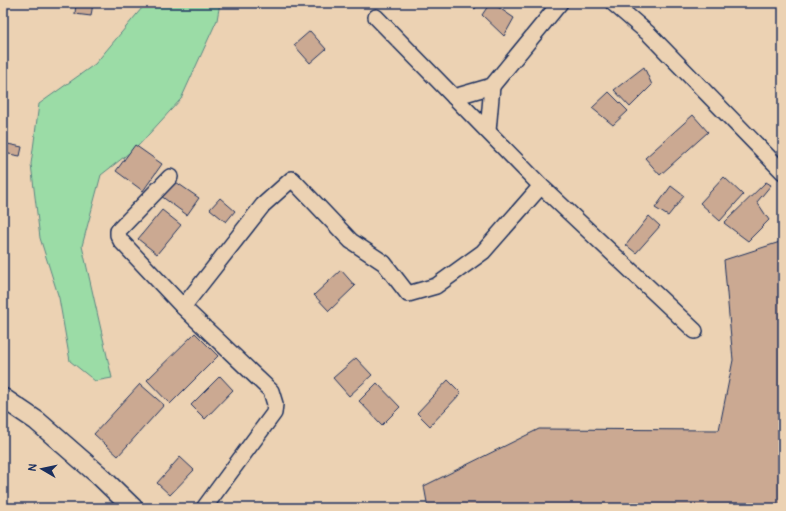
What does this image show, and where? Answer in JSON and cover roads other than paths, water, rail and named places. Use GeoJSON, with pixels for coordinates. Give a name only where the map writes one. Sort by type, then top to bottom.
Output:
{"type":"FeatureCollection","features":[{"type":"Feature","properties":{"kind":"street"},"geometry":{"type":"LineString","coordinates":[[488,131],[492,86],[560,3]]}},
{"type":"Feature","properties":{"kind":"street"},"geometry":{"type":"LineString","coordinates":[[613,3],[649,34],[783,172]]}},
{"type":"Feature","properties":{"kind":"street"},"geometry":{"type":"LineString","coordinates":[[376,17],[541,186],[695,331]]}},
{"type":"Feature","properties":{"kind":"street"},"geometry":{"type":"LineString","coordinates":[[454,97],[492,86]]}},
{"type":"Feature","properties":{"kind":"street"},"geometry":{"type":"LineString","coordinates":[[170,177],[118,231],[118,235],[121,241],[183,307],[272,392],[275,404],[274,412],[204,508]]}},
{"type":"Feature","properties":{"kind":"street"},"geometry":{"type":"LineString","coordinates":[[183,307],[263,205],[292,179],[351,241],[384,263],[408,294],[436,286],[483,252],[541,186]]}},
{"type":"Feature","properties":{"kind":"street"},"geometry":{"type":"LineString","coordinates":[[3,398],[37,421],[100,476],[133,508]]}}]}
